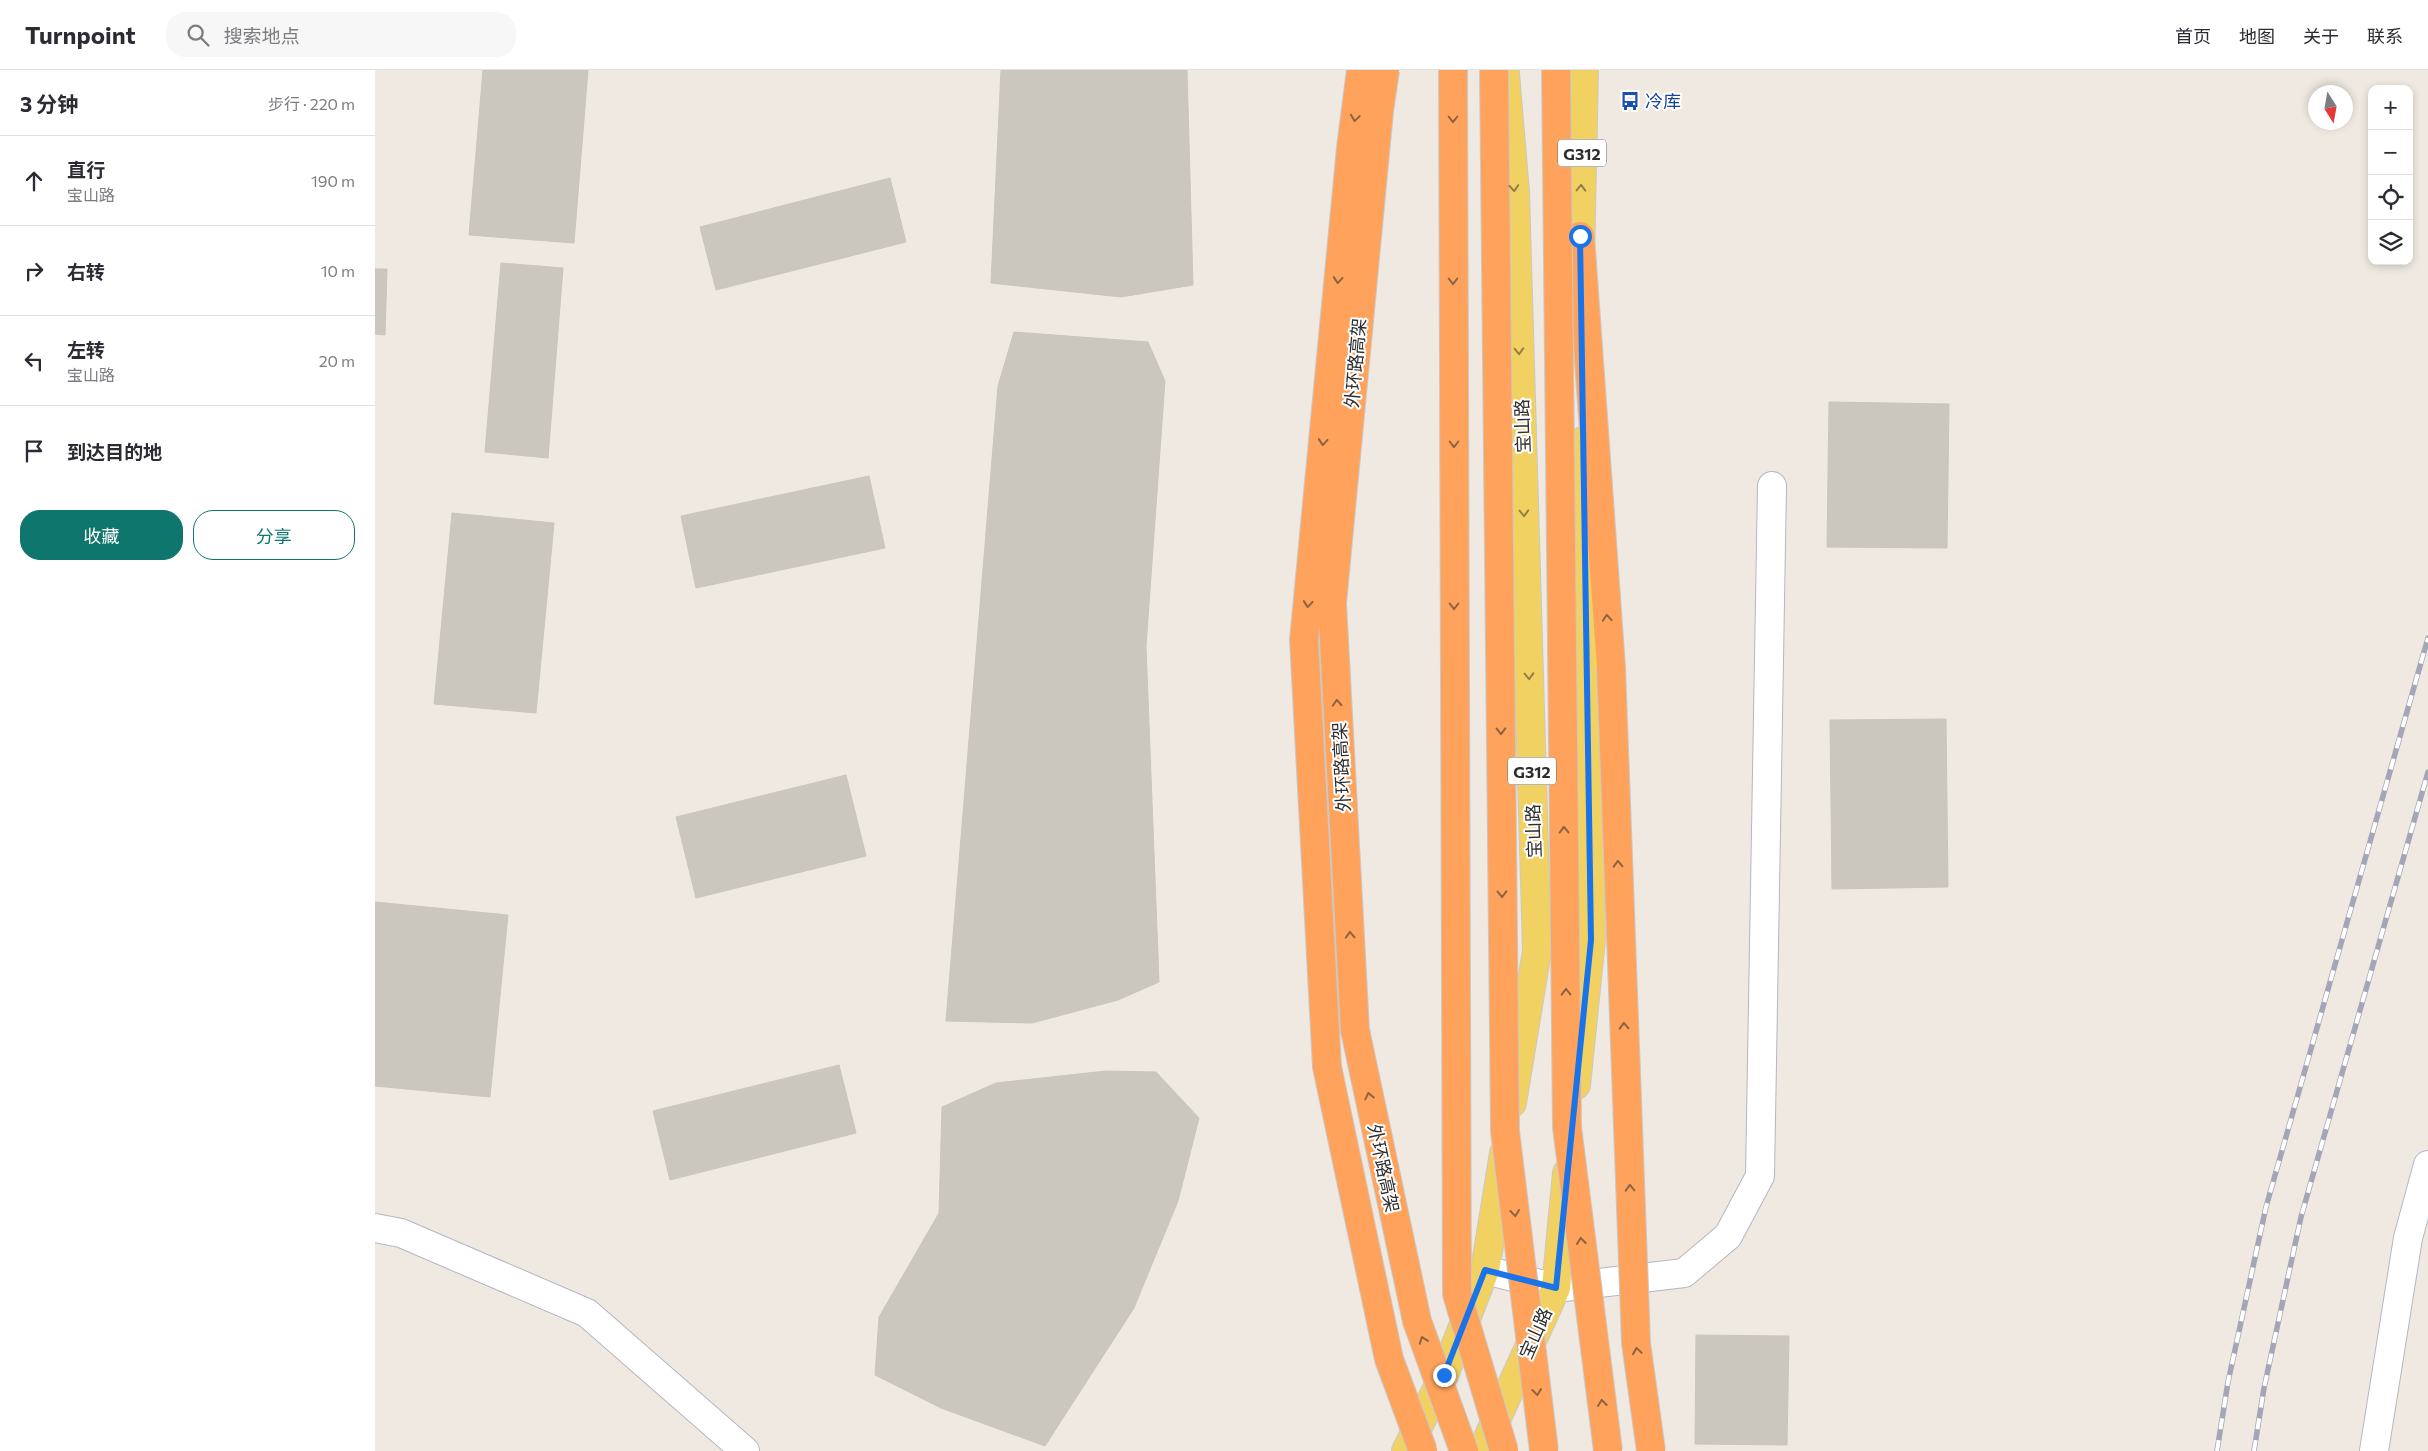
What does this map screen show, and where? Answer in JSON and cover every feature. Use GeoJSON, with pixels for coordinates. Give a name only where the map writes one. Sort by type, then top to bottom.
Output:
{"type":"FeatureCollection","features":[{"type":"Feature","properties":{"kind":"highway","name":"外环路高架"},"geometry":{"type":"LineString","coordinates":[[1361,70],[1351,148],[1304,640],[1327,1067],[1389,1359],[1423,1451]]}},
{"type":"Feature","properties":{"kind":"highway","name":"外环路高架"},"geometry":{"type":"LineString","coordinates":[[1385,70],[1379,110],[1332,603],[1355,1030],[1417,1321],[1464,1451]]}},
{"type":"Feature","properties":{"kind":"highway"},"geometry":{"type":"LineString","coordinates":[[1453,70],[1457,1294],[1504,1451]]}},
{"type":"Feature","properties":{"kind":"highway"},"geometry":{"type":"LineString","coordinates":[[1494,70],[1505,1131],[1544,1451]]}},
{"type":"Feature","properties":{"kind":"highway"},"geometry":{"type":"LineString","coordinates":[[1556,70],[1567,1127],[1608,1451]]}},
{"type":"Feature","properties":{"kind":"highway"},"geometry":{"type":"LineString","coordinates":[[1580,236],[1611,667],[1636,1344],[1651,1451]]}},
{"type":"Feature","properties":{"kind":"main road","name":"宝山路"},"geometry":{"type":"LineString","coordinates":[[1406,1451],[1444,1375],[1485,1270],[1537,951],[1515,192],[1505,70]]}},
{"type":"Feature","properties":{"kind":"main road","name":"宝山路"},"geometry":{"type":"LineString","coordinates":[[1483,1451],[1556,1288],[1591,940],[1580,236],[1584,70]]}},
{"type":"Feature","properties":{"kind":"street"},"geometry":{"type":"LineString","coordinates":[[1485,1270],[1556,1288],[1684,1273],[1728,1236],[1760,1176],[1772,486]]}},
{"type":"Feature","properties":{"kind":"street"},"geometry":{"type":"LineString","coordinates":[[2374,1451],[2408,1238],[2428,1165]]}},
{"type":"Feature","properties":{"kind":"street"},"geometry":{"type":"LineString","coordinates":[[375,1228],[401,1233],[587,1313],[745,1451]]}},
{"type":"Feature","properties":{"kind":"building"},"geometry":{"type":"Polygon","coordinates":[[[483,70],[588,70],[574,243],[469,235],[483,70]]]}},
{"type":"Feature","properties":{"kind":"building"},"geometry":{"type":"Polygon","coordinates":[[[1001,70],[1187,70],[1193,285],[1121,297],[991,283],[1001,70]]]}},
{"type":"Feature","properties":{"kind":"building"},"geometry":{"type":"Polygon","coordinates":[[[890,178],[906,242],[716,290],[700,227],[890,178]]]}},
{"type":"Feature","properties":{"kind":"building"},"geometry":{"type":"Polygon","coordinates":[[[501,263],[563,268],[548,458],[485,452],[501,263]]]}},
{"type":"Feature","properties":{"kind":"building"},"geometry":{"type":"Polygon","coordinates":[[[375,269],[387,269],[385,335],[375,334],[375,269]]]}},
{"type":"Feature","properties":{"kind":"building"},"geometry":{"type":"Polygon","coordinates":[[[1014,332],[1148,342],[1165,381],[1146,646],[1159,982],[1118,1000],[1032,1023],[946,1021],[998,386],[1014,332]]]}},
{"type":"Feature","properties":{"kind":"building"},"geometry":{"type":"Polygon","coordinates":[[[1829,402],[1949,404],[1947,548],[1827,547],[1829,402]]]}},
{"type":"Feature","properties":{"kind":"building"},"geometry":{"type":"Polygon","coordinates":[[[869,476],[885,548],[696,588],[681,516],[869,476]]]}},
{"type":"Feature","properties":{"kind":"building"},"geometry":{"type":"Polygon","coordinates":[[[452,513],[554,523],[536,713],[434,704],[452,513]]]}},
{"type":"Feature","properties":{"kind":"building"},"geometry":{"type":"Polygon","coordinates":[[[1946,719],[1948,887],[1832,889],[1830,720],[1946,719]]]}},
{"type":"Feature","properties":{"kind":"building"},"geometry":{"type":"Polygon","coordinates":[[[846,775],[866,856],[696,898],[676,817],[846,775]]]}},
{"type":"Feature","properties":{"kind":"building"},"geometry":{"type":"Polygon","coordinates":[[[375,902],[508,915],[490,1097],[375,1086],[375,902]]]}},
{"type":"Feature","properties":{"kind":"building"},"geometry":{"type":"Polygon","coordinates":[[[839,1065],[856,1133],[670,1180],[653,1111],[839,1065]]]}},
{"type":"Feature","properties":{"kind":"building"},"geometry":{"type":"Polygon","coordinates":[[[1106,1071],[1156,1072],[1199,1118],[1178,1201],[1134,1308],[1045,1446],[941,1408],[875,1375],[879,1317],[939,1213],[942,1107],[996,1083],[1106,1071]]]}},
{"type":"Feature","properties":{"kind":"building"},"geometry":{"type":"Polygon","coordinates":[[[1696,1335],[1789,1336],[1787,1445],[1695,1444],[1696,1335]]]}},
{"type":"Feature","properties":{"kind":"railway"},"geometry":{"type":"LineString","coordinates":[[2217,1451],[2228,1382],[2266,1207],[2428,638]]}},
{"type":"Feature","properties":{"kind":"railway"},"geometry":{"type":"LineString","coordinates":[[2254,1451],[2264,1388],[2301,1217],[2428,772]]}},
{"type":"Feature","properties":{"kind":"place","name":"冷库"},"geometry":{"type":"Point","coordinates":[1630,101]}},
{"type":"Feature","properties":{"kind":"route"},"geometry":{"type":"LineString","coordinates":[[1444,1375],[1485,1270],[1556,1288],[1591,940],[1580,236]]}}]}
